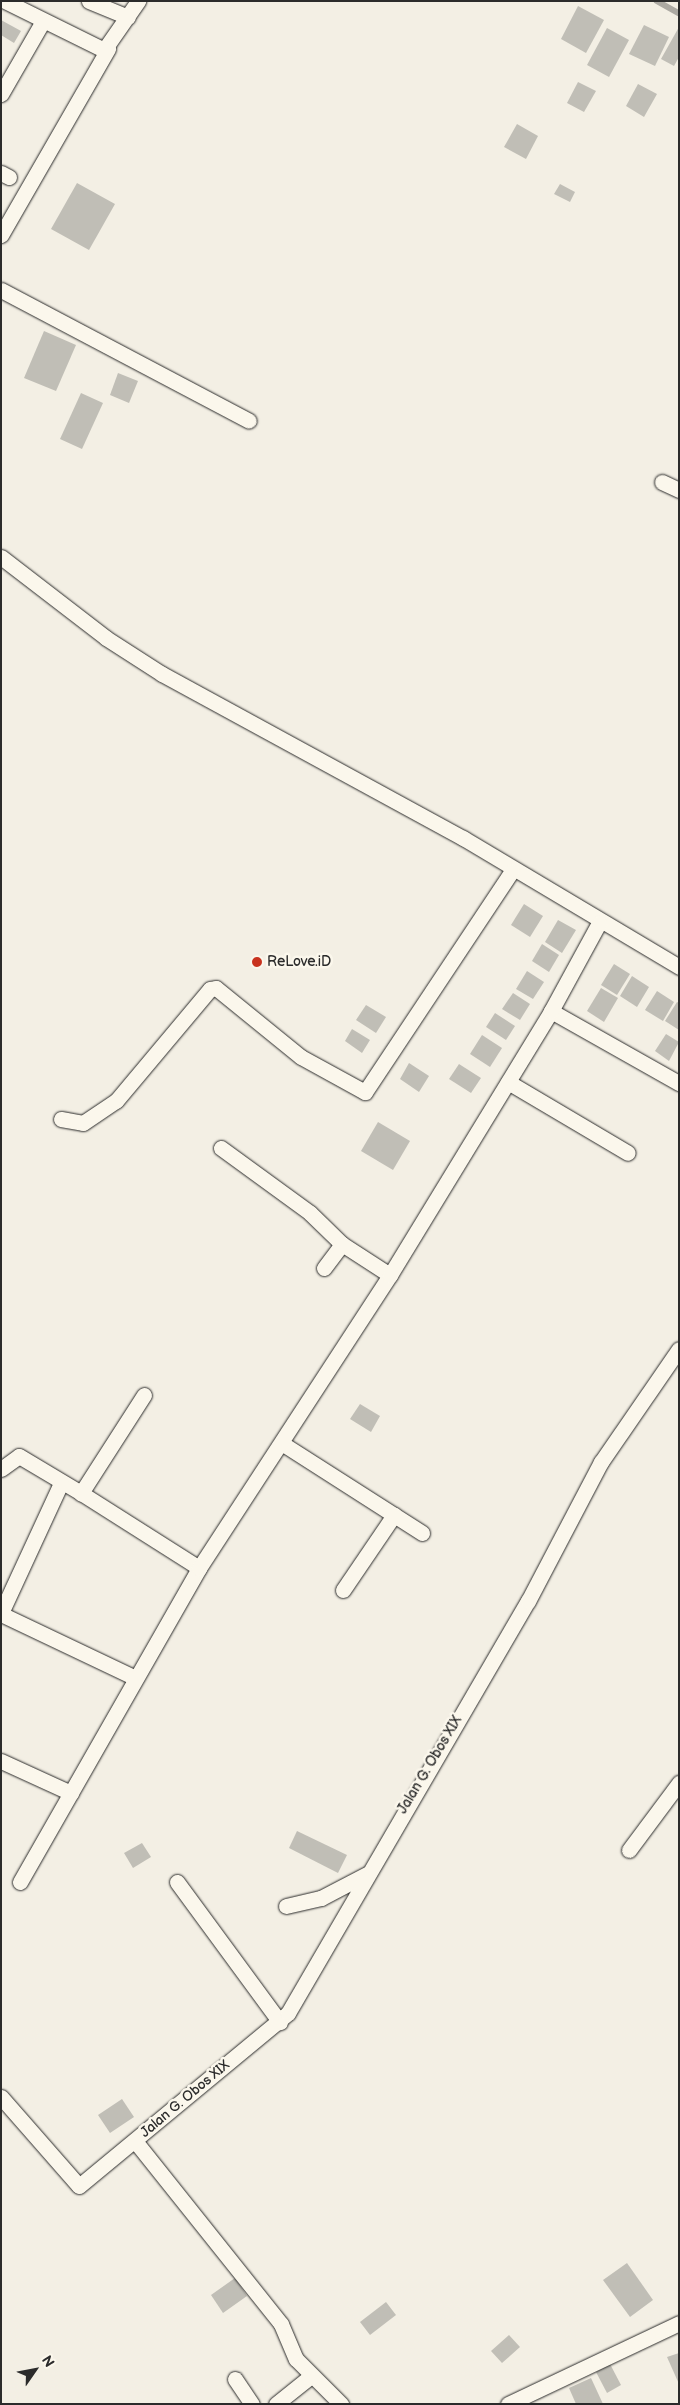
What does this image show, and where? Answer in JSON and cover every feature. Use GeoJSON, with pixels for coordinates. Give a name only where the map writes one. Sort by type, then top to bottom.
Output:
{"type":"FeatureCollection","features":[{"type":"Feature","properties":{"kind":"street"},"geometry":{"type":"LineString","coordinates":[[4,1],[94,47],[108,49]]}},
{"type":"Feature","properties":{"kind":"street"},"geometry":{"type":"LineString","coordinates":[[89,1],[128,17]]}},
{"type":"Feature","properties":{"kind":"street"},"geometry":{"type":"LineString","coordinates":[[1,235],[108,49],[138,1]]}},
{"type":"Feature","properties":{"kind":"street"},"geometry":{"type":"LineString","coordinates":[[1,94],[43,21]]}},
{"type":"Feature","properties":{"kind":"street"},"geometry":{"type":"LineString","coordinates":[[1,290],[249,421]]}},
{"type":"Feature","properties":{"kind":"street"},"geometry":{"type":"LineString","coordinates":[[662,482],[679,490]]}},
{"type":"Feature","properties":{"kind":"street"},"geometry":{"type":"LineString","coordinates":[[1,557],[106,638],[220,707],[463,838],[512,871],[599,924],[679,967]]}},
{"type":"Feature","properties":{"kind":"street"},"geometry":{"type":"LineString","coordinates":[[61,1119],[83,1123],[116,1101],[210,989],[216,988],[301,1057],[365,1092],[512,871]]}},
{"type":"Feature","properties":{"kind":"street"},"geometry":{"type":"LineString","coordinates":[[20,1882],[199,1568],[283,1444],[390,1275],[551,1012],[599,924]]}},
{"type":"Feature","properties":{"kind":"street"},"geometry":{"type":"LineString","coordinates":[[551,1012],[679,1083]]}},
{"type":"Feature","properties":{"kind":"street"},"geometry":{"type":"LineString","coordinates":[[508,1082],[628,1153]]}},
{"type":"Feature","properties":{"kind":"street"},"geometry":{"type":"LineString","coordinates":[[221,1148],[310,1213],[342,1244],[390,1275]]}},
{"type":"Feature","properties":{"kind":"street"},"geometry":{"type":"LineString","coordinates":[[324,1268],[342,1244]]}},
{"type":"Feature","properties":{"kind":"street","name":"Jalan G. Obos XIX"},"geometry":{"type":"LineString","coordinates":[[1,2097],[79,2186],[280,2022],[528,1601],[601,1462],[679,1349]]}},
{"type":"Feature","properties":{"kind":"street"},"geometry":{"type":"LineString","coordinates":[[81,1494],[144,1395]]}},
{"type":"Feature","properties":{"kind":"street"},"geometry":{"type":"LineString","coordinates":[[283,1444],[422,1534]]}},
{"type":"Feature","properties":{"kind":"street"},"geometry":{"type":"LineString","coordinates":[[1,1469],[19,1456],[199,1568]]}},
{"type":"Feature","properties":{"kind":"street"},"geometry":{"type":"LineString","coordinates":[[61,1483],[1,1614],[136,1678]]}},
{"type":"Feature","properties":{"kind":"street"},"geometry":{"type":"LineString","coordinates":[[343,1590],[394,1515]]}},
{"type":"Feature","properties":{"kind":"street"},"geometry":{"type":"LineString","coordinates":[[1,1761],[71,1793]]}},
{"type":"Feature","properties":{"kind":"street"},"geometry":{"type":"LineString","coordinates":[[629,1850],[679,1784]]}},
{"type":"Feature","properties":{"kind":"street"},"geometry":{"type":"LineString","coordinates":[[286,1906],[321,1898],[367,1874]]}},
{"type":"Feature","properties":{"kind":"street"},"geometry":{"type":"LineString","coordinates":[[177,1882],[280,2022]]}},
{"type":"Feature","properties":{"kind":"street","name":"Jalan G. Obos XIX"},"geometry":{"type":"LineString","coordinates":[[136,2141],[281,2324],[296,2359],[341,2404]]}},
{"type":"Feature","properties":{"kind":"street"},"geometry":{"type":"LineString","coordinates":[[508,2404],[679,2323]]}},
{"type":"Feature","properties":{"kind":"street"},"geometry":{"type":"LineString","coordinates":[[276,2404],[311,2376]]}},
{"type":"Feature","properties":{"kind":"street"},"geometry":{"type":"LineString","coordinates":[[235,2379],[252,2404]]}},
{"type":"Feature","properties":{"kind":"building"},"geometry":{"type":"Polygon","coordinates":[[[578,6],[604,20],[586,53],[561,39],[578,6]]]}},
{"type":"Feature","properties":{"kind":"building"},"geometry":{"type":"Polygon","coordinates":[[[1,20],[21,31],[14,43],[1,35],[1,20]]]}},
{"type":"Feature","properties":{"kind":"building"},"geometry":{"type":"Polygon","coordinates":[[[644,25],[669,37],[655,66],[629,54],[644,25]]]}},
{"type":"Feature","properties":{"kind":"building"},"geometry":{"type":"Polygon","coordinates":[[[679,27],[679,57],[674,66],[661,59],[679,27]]]}},
{"type":"Feature","properties":{"kind":"building"},"geometry":{"type":"Polygon","coordinates":[[[607,28],[629,40],[609,77],[587,65],[607,28]]]}},
{"type":"Feature","properties":{"kind":"building"},"geometry":{"type":"Polygon","coordinates":[[[578,82],[596,91],[584,112],[567,103],[578,82]]]}},
{"type":"Feature","properties":{"kind":"building"},"geometry":{"type":"Polygon","coordinates":[[[638,84],[657,94],[644,117],[626,106],[638,84]]]}},
{"type":"Feature","properties":{"kind":"building"},"geometry":{"type":"Polygon","coordinates":[[[517,124],[538,136],[526,159],[504,147],[517,124]]]}},
{"type":"Feature","properties":{"kind":"building"},"geometry":{"type":"Polygon","coordinates":[[[77,183],[115,204],[89,250],[51,229],[77,183]]]}},
{"type":"Feature","properties":{"kind":"building"},"geometry":{"type":"Polygon","coordinates":[[[560,184],[575,192],[570,202],[554,194],[560,184]]]}},
{"type":"Feature","properties":{"kind":"building"},"geometry":{"type":"Polygon","coordinates":[[[44,331],[76,345],[56,391],[24,378],[44,331]]]}},
{"type":"Feature","properties":{"kind":"building"},"geometry":{"type":"Polygon","coordinates":[[[118,373],[138,381],[129,403],[110,395],[118,373]]]}},
{"type":"Feature","properties":{"kind":"building"},"geometry":{"type":"Polygon","coordinates":[[[81,393],[103,403],[82,449],[60,439],[81,393]]]}},
{"type":"Feature","properties":{"kind":"building"},"geometry":{"type":"Polygon","coordinates":[[[524,904],[543,916],[530,937],[511,925],[524,904]]]}},
{"type":"Feature","properties":{"kind":"building"},"geometry":{"type":"Polygon","coordinates":[[[558,920],[576,930],[562,953],[545,942],[558,920]]]}},
{"type":"Feature","properties":{"kind":"building"},"geometry":{"type":"Polygon","coordinates":[[[542,944],[559,955],[549,972],[532,961],[542,944]]]}},
{"type":"Feature","properties":{"kind":"building"},"geometry":{"type":"Polygon","coordinates":[[[614,964],[630,974],[617,995],[601,985],[614,964]]]}},
{"type":"Feature","properties":{"kind":"building"},"geometry":{"type":"Polygon","coordinates":[[[527,971],[544,982],[533,999],[516,989],[527,971]]]}},
{"type":"Feature","properties":{"kind":"building"},"geometry":{"type":"Polygon","coordinates":[[[632,976],[649,987],[637,1007],[620,996],[632,976]]]}},
{"type":"Feature","properties":{"kind":"building"},"geometry":{"type":"Polygon","coordinates":[[[601,988],[618,998],[604,1022],[587,1011],[601,988]]]}},
{"type":"Feature","properties":{"kind":"building"},"geometry":{"type":"Polygon","coordinates":[[[657,991],[674,1002],[663,1021],[645,1010],[657,991]]]}},
{"type":"Feature","properties":{"kind":"building"},"geometry":{"type":"Polygon","coordinates":[[[513,993],[530,1004],[520,1020],[502,1009],[513,993]]]}},
{"type":"Feature","properties":{"kind":"building"},"geometry":{"type":"Polygon","coordinates":[[[677,1002],[679,1003],[679,1030],[665,1021],[677,1002]]]}},
{"type":"Feature","properties":{"kind":"building"},"geometry":{"type":"Polygon","coordinates":[[[366,1005],[386,1017],[376,1033],[356,1020],[366,1005]]]}},
{"type":"Feature","properties":{"kind":"building"},"geometry":{"type":"Polygon","coordinates":[[[495,1013],[515,1026],[506,1040],[486,1027],[495,1013]]]}},
{"type":"Feature","properties":{"kind":"building"},"geometry":{"type":"Polygon","coordinates":[[[352,1029],[370,1040],[362,1053],[345,1041],[352,1029]]]}},
{"type":"Feature","properties":{"kind":"building"},"geometry":{"type":"Polygon","coordinates":[[[666,1034],[679,1042],[669,1061],[655,1051],[666,1034]]]}},
{"type":"Feature","properties":{"kind":"building"},"geometry":{"type":"Polygon","coordinates":[[[482,1035],[502,1048],[490,1067],[470,1054],[482,1035]]]}},
{"type":"Feature","properties":{"kind":"building"},"geometry":{"type":"Polygon","coordinates":[[[409,1063],[429,1076],[419,1092],[400,1079],[409,1063]]]}},
{"type":"Feature","properties":{"kind":"building"},"geometry":{"type":"Polygon","coordinates":[[[459,1064],[481,1078],[471,1093],[449,1079],[459,1064]]]}},
{"type":"Feature","properties":{"kind":"building"},"geometry":{"type":"Polygon","coordinates":[[[378,1122],[410,1141],[393,1170],[361,1151],[378,1122]]]}},
{"type":"Feature","properties":{"kind":"building"},"geometry":{"type":"Polygon","coordinates":[[[360,1404],[380,1416],[371,1432],[350,1419],[360,1404]]]}},
{"type":"Feature","properties":{"kind":"building"},"geometry":{"type":"Polygon","coordinates":[[[297,1831],[347,1855],[338,1873],[289,1848],[297,1831]]]}},
{"type":"Feature","properties":{"kind":"building"},"geometry":{"type":"Polygon","coordinates":[[[142,1843],[151,1857],[133,1868],[124,1853],[142,1843]]]}},
{"type":"Feature","properties":{"kind":"building"},"geometry":{"type":"Polygon","coordinates":[[[122,2099],[134,2117],[110,2133],[98,2115],[122,2099]]]}},
{"type":"Feature","properties":{"kind":"building"},"geometry":{"type":"Polygon","coordinates":[[[627,2263],[653,2300],[630,2317],[603,2280],[627,2263]]]}},
{"type":"Feature","properties":{"kind":"building"},"geometry":{"type":"Polygon","coordinates":[[[235,2278],[247,2296],[223,2313],[211,2295],[235,2278]]]}},
{"type":"Feature","properties":{"kind":"building"},"geometry":{"type":"Polygon","coordinates":[[[386,2302],[396,2315],[370,2335],[360,2322],[386,2302]]]}},
{"type":"Feature","properties":{"kind":"building"},"geometry":{"type":"Polygon","coordinates":[[[509,2335],[520,2347],[502,2363],[491,2351],[509,2335]]]}},
{"type":"Feature","properties":{"kind":"building"},"geometry":{"type":"Polygon","coordinates":[[[679,2353],[679,2384],[667,2357],[679,2353]]]}},
{"type":"Feature","properties":{"kind":"building"},"geometry":{"type":"Polygon","coordinates":[[[610,2364],[621,2385],[607,2393],[596,2372],[610,2364]]]}},
{"type":"Feature","properties":{"kind":"building"},"geometry":{"type":"Polygon","coordinates":[[[591,2378],[603,2404],[576,2404],[569,2388],[591,2378]]]}},
{"type":"Feature","properties":{"kind":"waterway"},"geometry":{"type":"LineString","coordinates":[[657,1],[679,13]]}},
{"type":"Feature","properties":{"kind":"place","name":"ReLove.iD"},"geometry":{"type":"Point","coordinates":[257,962]}}]}
